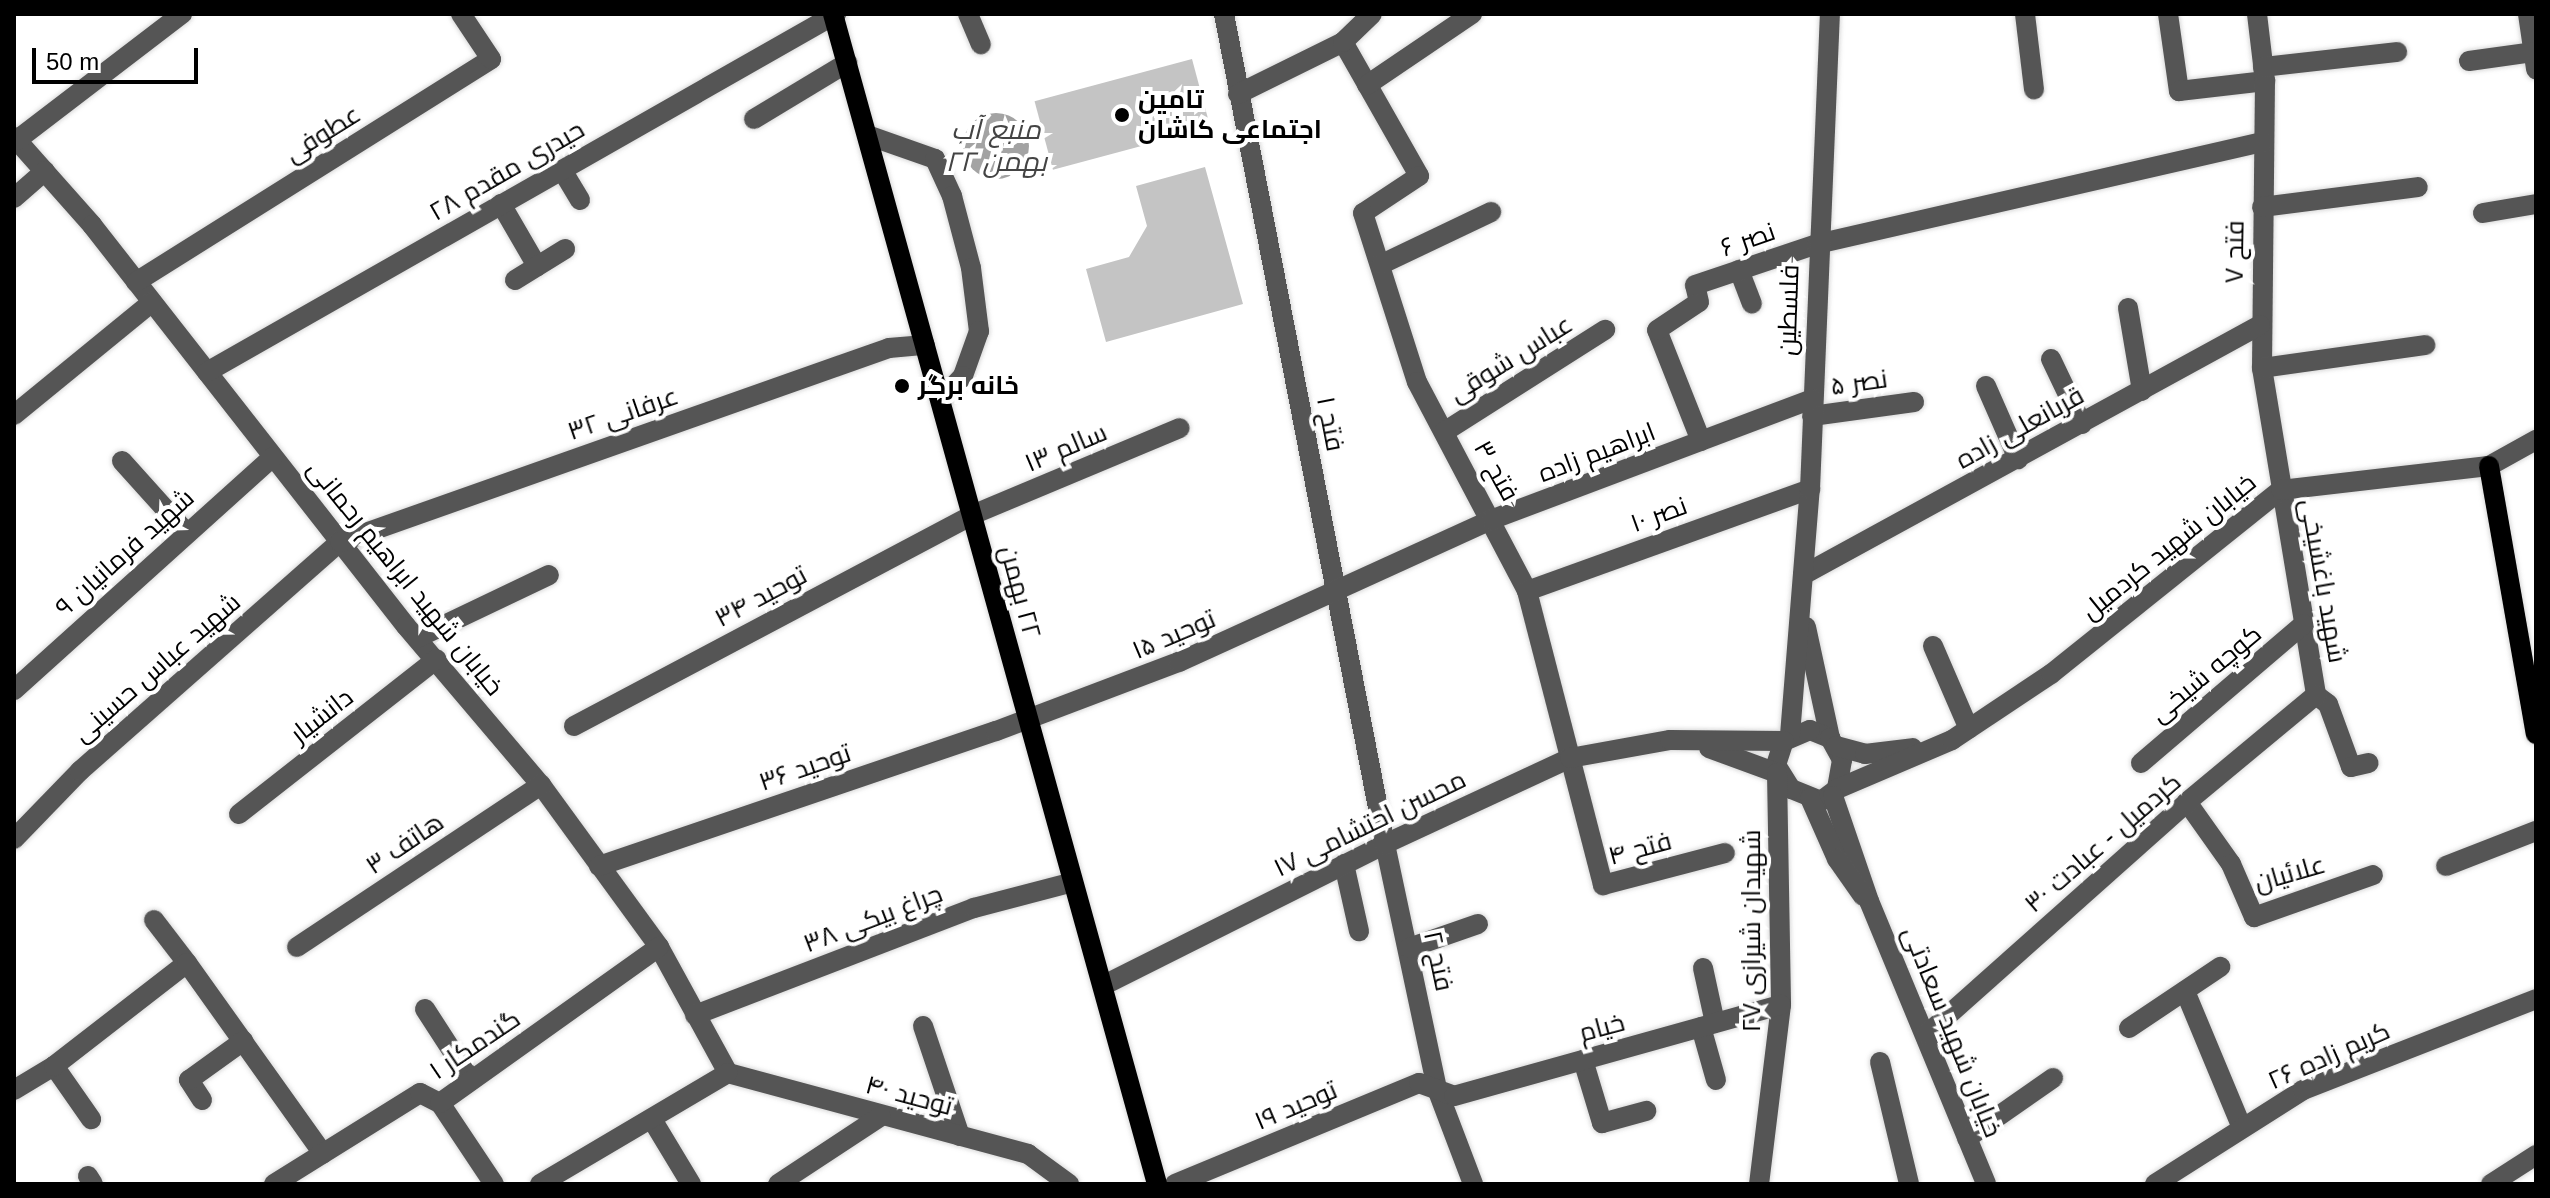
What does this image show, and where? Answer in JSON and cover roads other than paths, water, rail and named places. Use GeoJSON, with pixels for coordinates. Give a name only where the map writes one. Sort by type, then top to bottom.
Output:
{"type":"FeatureCollection","features":[{"type":"Feature","properties":{"kind":"main road","name":"٢٢ بهمن"},"geometry":{"type":"LineString","coordinates":[[834,14],[1157,1184]]}},
{"type":"Feature","properties":{"kind":"main road"},"geometry":{"type":"LineString","coordinates":[[2489,466],[2529,653],[2536,734]]}},
{"type":"Feature","properties":{"kind":"street"},"geometry":{"type":"LineString","coordinates":[[15,138],[182,14]]}},
{"type":"Feature","properties":{"kind":"street","name":"عطوفی"},"geometry":{"type":"LineString","coordinates":[[136,282],[491,59],[461,14]]}},
{"type":"Feature","properties":{"kind":"street","name":"حیدری مقدم ۲۸"},"geometry":{"type":"LineString","coordinates":[[207,372],[834,14]]}},
{"type":"Feature","properties":{"kind":"street"},"geometry":{"type":"LineString","coordinates":[[968,14],[981,44]]}},
{"type":"Feature","properties":{"kind":"street","name":"فتح ۱"},"geometry":{"type":"LineString","coordinates":[[1224,14],[1385,844]]}},
{"type":"Feature","properties":{"kind":"street"},"geometry":{"type":"LineString","coordinates":[[1238,94],[1343,42],[1372,14]]}},
{"type":"Feature","properties":{"kind":"street"},"geometry":{"type":"LineString","coordinates":[[1343,42],[1367,85],[1472,14]]}},
{"type":"Feature","properties":{"kind":"street","name":"فلسطین"},"geometry":{"type":"LineString","coordinates":[[1802,608],[1830,14]]}},
{"type":"Feature","properties":{"kind":"street"},"geometry":{"type":"LineString","coordinates":[[2025,14],[2034,89]]}},
{"type":"Feature","properties":{"kind":"street"},"geometry":{"type":"LineString","coordinates":[[2168,14],[2179,91],[2397,52]]}},
{"type":"Feature","properties":{"kind":"street","name":"فتح ۷"},"geometry":{"type":"LineString","coordinates":[[2257,14],[2264,74],[2262,368],[2281,490]]}},
{"type":"Feature","properties":{"kind":"street"},"geometry":{"type":"LineString","coordinates":[[2469,61],[2535,60],[2528,14]]}},
{"type":"Feature","properties":{"kind":"street"},"geometry":{"type":"LineString","coordinates":[[754,119],[847,63]]}},
{"type":"Feature","properties":{"kind":"street","name":"فتح ۳"},"geometry":{"type":"LineString","coordinates":[[1367,85],[1419,176],[1363,213],[1382,264],[1405,351],[1527,591],[1570,758]]}},
{"type":"Feature","properties":{"kind":"street"},"geometry":{"type":"LineString","coordinates":[[867,135],[935,159],[952,196],[971,268],[979,331],[963,376],[941,400]]}},
{"type":"Feature","properties":{"kind":"street","name":"خیابان شهید ابراهیم رحمانی"},"geometry":{"type":"LineString","coordinates":[[15,138],[136,282],[417,638],[541,785],[659,947],[728,1073]]}},
{"type":"Feature","properties":{"kind":"street","name":"نصر ۶"},"geometry":{"type":"LineString","coordinates":[[1701,441],[1657,330],[1699,302],[1695,285],[1817,244],[2263,142]]}},
{"type":"Feature","properties":{"kind":"street"},"geometry":{"type":"LineString","coordinates":[[562,170],[580,200]]}},
{"type":"Feature","properties":{"kind":"street"},"geometry":{"type":"LineString","coordinates":[[14,198],[45,171]]}},
{"type":"Feature","properties":{"kind":"street"},"geometry":{"type":"LineString","coordinates":[[2262,207],[2418,187]]}},
{"type":"Feature","properties":{"kind":"street"},"geometry":{"type":"LineString","coordinates":[[501,204],[537,266]]}},
{"type":"Feature","properties":{"kind":"street"},"geometry":{"type":"LineString","coordinates":[[2483,213],[2536,204]]}},
{"type":"Feature","properties":{"kind":"street"},"geometry":{"type":"LineString","coordinates":[[1382,264],[1491,212]]}},
{"type":"Feature","properties":{"kind":"street"},"geometry":{"type":"LineString","coordinates":[[515,280],[565,249]]}},
{"type":"Feature","properties":{"kind":"street"},"geometry":{"type":"LineString","coordinates":[[1739,270],[1752,304]]}},
{"type":"Feature","properties":{"kind":"street"},"geometry":{"type":"LineString","coordinates":[[14,415],[152,302]]}},
{"type":"Feature","properties":{"kind":"street"},"geometry":{"type":"LineString","coordinates":[[2128,308],[2142,391]]}},
{"type":"Feature","properties":{"kind":"street","name":"قربانعلی زاده"},"geometry":{"type":"LineString","coordinates":[[1803,575],[2260,325]]}},
{"type":"Feature","properties":{"kind":"street","name":"عباس شوقی"},"geometry":{"type":"LineString","coordinates":[[1444,432],[1605,330]]}},
{"type":"Feature","properties":{"kind":"street","name":"عرفانی ۳۲"},"geometry":{"type":"LineString","coordinates":[[340,542],[889,348],[925,345]]}},
{"type":"Feature","properties":{"kind":"street"},"geometry":{"type":"LineString","coordinates":[[2262,368],[2425,345]]}},
{"type":"Feature","properties":{"kind":"street"},"geometry":{"type":"LineString","coordinates":[[2051,359],[2082,424]]}},
{"type":"Feature","properties":{"kind":"street"},"geometry":{"type":"LineString","coordinates":[[1986,386],[2018,459]]}},
{"type":"Feature","properties":{"kind":"street","name":"نصر ۵"},"geometry":{"type":"LineString","coordinates":[[1701,441],[1812,408],[1914,402]]}},
{"type":"Feature","properties":{"kind":"street","name":"سالم ۱۳"},"geometry":{"type":"LineString","coordinates":[[972,515],[1180,428]]}},
{"type":"Feature","properties":{"kind":"street","name":"خیابان شهید کردمیل"},"geometry":{"type":"LineString","coordinates":[[1960,734],[2051,674],[2281,490],[2489,466],[2536,440]]}},
{"type":"Feature","properties":{"kind":"street","name":"ابراهیم زاده"},"geometry":{"type":"LineString","coordinates":[[1337,591],[1493,519],[1701,441]]}},
{"type":"Feature","properties":{"kind":"street","name":"شهید فرمانیان ۹"},"geometry":{"type":"LineString","coordinates":[[14,690],[185,531],[273,457]]}},
{"type":"Feature","properties":{"kind":"street"},"geometry":{"type":"LineString","coordinates":[[122,461],[185,531]]}},
{"type":"Feature","properties":{"kind":"street","name":"نصر ۱۰"},"geometry":{"type":"LineString","coordinates":[[1527,591],[1810,489]]}},
{"type":"Feature","properties":{"kind":"street","name":"شهید باغشیخی"},"geometry":{"type":"LineString","coordinates":[[2281,490],[2316,695],[2328,704],[2360,765]]}},
{"type":"Feature","properties":{"kind":"street","name":"توحید ۳۴"},"geometry":{"type":"LineString","coordinates":[[574,726],[972,515]]}},
{"type":"Feature","properties":{"kind":"street","name":"شهید عباس حسینی"},"geometry":{"type":"LineString","coordinates":[[14,839],[80,771],[340,542]]}},
{"type":"Feature","properties":{"kind":"street"},"geometry":{"type":"LineString","coordinates":[[417,638],[549,575]]}},
{"type":"Feature","properties":{"kind":"street","name":"توحید ۱۵"},"geometry":{"type":"LineString","coordinates":[[1028,720],[1179,662],[1337,591]]}},
{"type":"Feature","properties":{"kind":"street"},"geometry":{"type":"LineString","coordinates":[[1802,608],[1787,738],[1776,756],[1777,773],[1791,789],[1810,798],[1835,793],[1960,734]]}},
{"type":"Feature","properties":{"kind":"street"},"geometry":{"type":"LineString","coordinates":[[1802,608],[1842,769],[1835,793]]}},
{"type":"Feature","properties":{"kind":"street","name":"کوچه شیخی"},"geometry":{"type":"LineString","coordinates":[[2141,763],[2304,624]]}},
{"type":"Feature","properties":{"kind":"street"},"geometry":{"type":"LineString","coordinates":[[1933,646],[1960,734]]}},
{"type":"Feature","properties":{"kind":"street","name":"دانشیار"},"geometry":{"type":"LineString","coordinates":[[239,814],[437,659]]}},
{"type":"Feature","properties":{"kind":"street","name":"کردمیل - عبادت ۳۰"},"geometry":{"type":"LineString","coordinates":[[1927,1034],[2187,802],[2316,695]]}},
{"type":"Feature","properties":{"kind":"street","name":"توحید ۳۶"},"geometry":{"type":"LineString","coordinates":[[599,866],[1028,720]]}},
{"type":"Feature","properties":{"kind":"street"},"geometry":{"type":"LineString","coordinates":[[1787,738],[1810,730],[1865,754],[1894,752],[1960,734]]}},
{"type":"Feature","properties":{"kind":"street","name":"محسن احتشامی ۱۷"},"geometry":{"type":"LineString","coordinates":[[1104,985],[1385,844],[1570,758],[1670,740],[1787,738]]}},
{"type":"Feature","properties":{"kind":"street","name":"محسن احتشامی ۱۷"},"geometry":{"type":"LineString","coordinates":[[1670,740],[1719,749],[1777,773]]}},
{"type":"Feature","properties":{"kind":"street","name":"فتح ۴"},"geometry":{"type":"LineString","coordinates":[[1570,758],[1603,885],[1725,853]]}},
{"type":"Feature","properties":{"kind":"street","name":"شهیدان شیرازی ۲۷"},"geometry":{"type":"LineString","coordinates":[[1759,1184],[1781,1005],[1777,773]]}},
{"type":"Feature","properties":{"kind":"street","name":"هاتف ۳"},"geometry":{"type":"LineString","coordinates":[[297,947],[541,785]]}},
{"type":"Feature","properties":{"kind":"street","name":"خیابان شهید سعادتی"},"geometry":{"type":"LineString","coordinates":[[1835,793],[1869,901],[1927,1034],[1986,1184]]}},
{"type":"Feature","properties":{"kind":"street","name":"خیابان شهید سعادتی"},"geometry":{"type":"LineString","coordinates":[[1810,798],[1837,859],[1869,901]]}},
{"type":"Feature","properties":{"kind":"street","name":"علائیان"},"geometry":{"type":"LineString","coordinates":[[2187,802],[2231,864],[2254,917],[2373,875]]}},
{"type":"Feature","properties":{"kind":"street"},"geometry":{"type":"LineString","coordinates":[[2446,866],[2536,831]]}},
{"type":"Feature","properties":{"kind":"street","name":"فتح ۲"},"geometry":{"type":"LineString","coordinates":[[1385,844],[1437,1089],[1473,1184]]}},
{"type":"Feature","properties":{"kind":"street"},"geometry":{"type":"LineString","coordinates":[[1344,864],[1359,931]]}},
{"type":"Feature","properties":{"kind":"street","name":"چراغ بیکی ۳۸"},"geometry":{"type":"LineString","coordinates":[[695,1015],[974,908],[1073,882]]}},
{"type":"Feature","properties":{"kind":"street"},"geometry":{"type":"LineString","coordinates":[[154,920],[323,1154]]}},
{"type":"Feature","properties":{"kind":"street"},"geometry":{"type":"LineString","coordinates":[[1409,948],[1478,924]]}},
{"type":"Feature","properties":{"kind":"street","name":"گندمکار ۱"},"geometry":{"type":"LineString","coordinates":[[274,1184],[420,1093],[440,1103],[659,947]]}},
{"type":"Feature","properties":{"kind":"street"},"geometry":{"type":"LineString","coordinates":[[14,1090],[54,1066],[187,963]]}},
{"type":"Feature","properties":{"kind":"street"},"geometry":{"type":"LineString","coordinates":[[2129,1028],[2220,967]]}},
{"type":"Feature","properties":{"kind":"street"},"geometry":{"type":"LineString","coordinates":[[1703,968],[1716,1080]]}},
{"type":"Feature","properties":{"kind":"street"},"geometry":{"type":"LineString","coordinates":[[2185,991],[2242,1128]]}},
{"type":"Feature","properties":{"kind":"street","name":"کریم زاده ۲۶"},"geometry":{"type":"LineString","coordinates":[[2155,1184],[2303,1090],[2536,999]]}},
{"type":"Feature","properties":{"kind":"street","name":"خیام"},"geometry":{"type":"LineString","coordinates":[[1437,1089],[1454,1096],[1781,1005]]}},
{"type":"Feature","properties":{"kind":"street"},"geometry":{"type":"LineString","coordinates":[[425,1009],[471,1080]]}},
{"type":"Feature","properties":{"kind":"street"},"geometry":{"type":"LineString","coordinates":[[923,1026],[960,1136]]}},
{"type":"Feature","properties":{"kind":"street"},"geometry":{"type":"LineString","coordinates":[[202,1100],[189,1080],[243,1041]]}},
{"type":"Feature","properties":{"kind":"street"},"geometry":{"type":"LineString","coordinates":[[1583,1060],[1602,1123],[1646,1111]]}},
{"type":"Feature","properties":{"kind":"street"},"geometry":{"type":"LineString","coordinates":[[1880,1062],[1909,1184]]}},
{"type":"Feature","properties":{"kind":"street"},"geometry":{"type":"LineString","coordinates":[[54,1066],[91,1119]]}},
{"type":"Feature","properties":{"kind":"street"},"geometry":{"type":"LineString","coordinates":[[540,1184],[653,1121],[728,1073]]}},
{"type":"Feature","properties":{"kind":"street","name":"توحید ۴۰"},"geometry":{"type":"LineString","coordinates":[[728,1073],[1028,1154],[1069,1184]]}},
{"type":"Feature","properties":{"kind":"street"},"geometry":{"type":"LineString","coordinates":[[1967,1138],[2053,1078]]}},
{"type":"Feature","properties":{"kind":"street","name":"توحید ۱۹"},"geometry":{"type":"LineString","coordinates":[[1175,1184],[1419,1083],[1437,1089]]}},
{"type":"Feature","properties":{"kind":"street"},"geometry":{"type":"LineString","coordinates":[[440,1103],[494,1184]]}},
{"type":"Feature","properties":{"kind":"street"},"geometry":{"type":"LineString","coordinates":[[778,1184],[881,1116]]}},
{"type":"Feature","properties":{"kind":"street"},"geometry":{"type":"LineString","coordinates":[[653,1121],[691,1184]]}},
{"type":"Feature","properties":{"kind":"street"},"geometry":{"type":"LineString","coordinates":[[2491,1184],[2536,1155]]}},
{"type":"Feature","properties":{"kind":"water","name":"منبع آب ۲۲ بهمن"},"geometry":{"type":"Polygon","coordinates":[[[996,113],[1019,123],[1029,146],[1019,169],[996,179],[973,169],[963,146],[973,123],[996,113]]]}},
{"type":"Feature","properties":{"kind":"place","name":"تامین اجتماعی کاشان"},"geometry":{"type":"Point","coordinates":[1122,115]}},
{"type":"Feature","properties":{"kind":"place","name":"خانه برگر"},"geometry":{"type":"Point","coordinates":[902,386]}}]}
